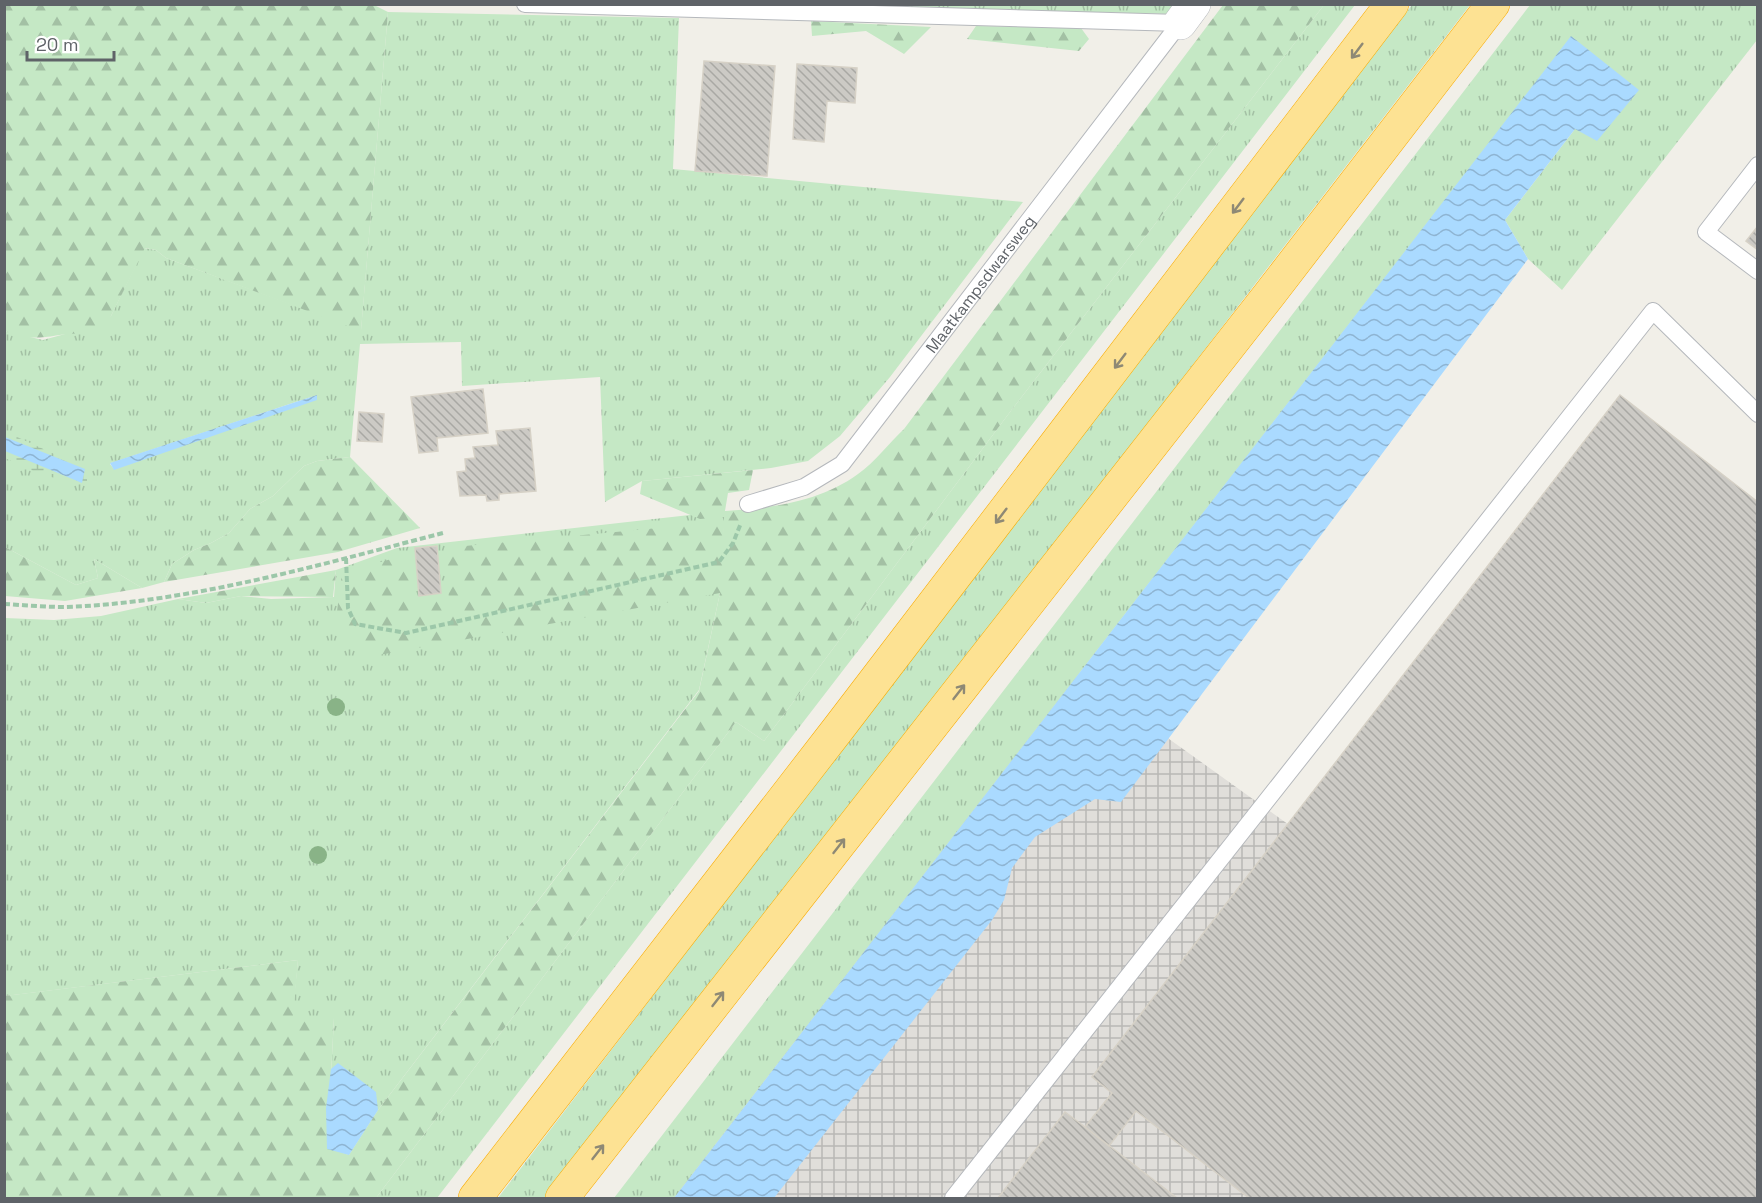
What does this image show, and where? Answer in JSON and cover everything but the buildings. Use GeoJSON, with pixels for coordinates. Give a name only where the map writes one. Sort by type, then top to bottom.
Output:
{"type":"FeatureCollection","features":[{"type":"Feature","properties":{"kind":"highway"},"geometry":{"type":"LineString","coordinates":[[475,1198],[838,729],[1392,4]]}},
{"type":"Feature","properties":{"kind":"highway"},"geometry":{"type":"LineString","coordinates":[[562,1198],[1247,323],[1492,4]]}},
{"type":"Feature","properties":{"kind":"lane","name":"Maatkampsdwarsweg"},"geometry":{"type":"LineString","coordinates":[[525,4],[1187,14]]}},
{"type":"Feature","properties":{"kind":"lane","name":"Maatkampsdwarsweg"},"geometry":{"type":"LineString","coordinates":[[748,504],[804,487],[842,464],[1187,14]]}},
{"type":"Feature","properties":{"kind":"lane"},"geometry":{"type":"LineString","coordinates":[[1758,165],[1706,232],[1758,271]]}},
{"type":"Feature","properties":{"kind":"lane"},"geometry":{"type":"LineString","coordinates":[[953,1198],[1653,312],[1758,414]]}},
{"type":"Feature","properties":{"kind":"path"},"geometry":{"type":"LineString","coordinates":[[346,558],[348,608],[355,624],[406,633],[719,562],[733,543],[748,504]]}},
{"type":"Feature","properties":{"kind":"path"},"geometry":{"type":"LineString","coordinates":[[4,604],[63,607],[145,600],[306,569],[443,533]]}},
{"type":"Feature","properties":{"kind":"shaded area"},"geometry":{"type":"Polygon","coordinates":[[[1063,663],[1758,1161],[1757,1198],[662,1198],[1063,663]]]}},
{"type":"Feature","properties":{"kind":"green space"},"geometry":{"type":"Polygon","coordinates":[[[372,4],[388,12],[361,331],[166,258],[156,250],[145,248],[111,316],[94,335],[82,333],[29,337],[5,331],[5,5],[372,4]]]}},
{"type":"Feature","properties":{"kind":"green space"},"geometry":{"type":"Polygon","coordinates":[[[831,5],[1174,5],[1169,14],[831,5]]]}},
{"type":"Feature","properties":{"kind":"green space"},"geometry":{"type":"Polygon","coordinates":[[[1223,5],[1324,5],[1010,412],[764,741],[736,722],[376,1198],[5,1198],[4,996],[298,960],[293,1018],[334,1018],[327,1148],[349,1155],[378,1110],[699,691],[720,593],[379,655],[335,627],[342,573],[409,554],[413,604],[449,599],[444,548],[723,522],[723,534],[724,517],[700,519],[640,494],[642,481],[753,470],[749,490],[728,493],[725,511],[794,502],[843,484],[870,464],[904,429],[1223,5]]]}},
{"type":"Feature","properties":{"kind":"green space"},"geometry":{"type":"Polygon","coordinates":[[[1324,5],[1355,5],[437,1198],[376,1198],[736,722],[764,741],[1010,412],[1324,5]]]}},
{"type":"Feature","properties":{"kind":"green space"},"geometry":{"type":"Polygon","coordinates":[[[1412,5],[1470,5],[551,1198],[498,1198],[1412,5]]]}},
{"type":"Feature","properties":{"kind":"green space"},"geometry":{"type":"Polygon","coordinates":[[[1530,5],[1757,5],[1757,40],[1562,290],[1528,259],[1505,220],[1575,129],[1571,37],[674,1198],[614,1198],[1530,5]]]}},
{"type":"Feature","properties":{"kind":"green space"},"geometry":{"type":"Polygon","coordinates":[[[388,12],[679,18],[673,169],[1023,202],[890,377],[840,436],[808,461],[771,468],[642,481],[605,502],[600,377],[462,386],[461,342],[360,344],[350,457],[317,461],[304,466],[273,496],[250,509],[229,533],[172,564],[164,582],[142,588],[94,559],[98,578],[76,585],[5,547],[4,331],[43,340],[76,331],[111,316],[144,248],[156,250],[166,258],[361,330],[388,12]],[[317,395],[111,463],[114,469],[317,395]]]}},
{"type":"Feature","properties":{"kind":"green space"},"geometry":{"type":"Polygon","coordinates":[[[811,21],[931,27],[904,54],[866,31],[812,36],[811,21]]]}},
{"type":"Feature","properties":{"kind":"green space"},"geometry":{"type":"Polygon","coordinates":[[[976,26],[1081,28],[1089,39],[1079,51],[967,39],[976,26]]]}},
{"type":"Feature","properties":{"kind":"green space"},"geometry":{"type":"Polygon","coordinates":[[[4,431],[87,469],[87,485],[42,475],[5,458],[4,431]]]}},
{"type":"Feature","properties":{"kind":"green space"},"geometry":{"type":"Polygon","coordinates":[[[350,457],[420,528],[338,552],[164,582],[172,564],[229,533],[250,509],[273,496],[304,466],[317,461],[350,457]]]}},
{"type":"Feature","properties":{"kind":"green space"},"geometry":{"type":"Polygon","coordinates":[[[725,511],[720,593],[699,690],[378,1110],[349,1155],[327,1149],[334,1018],[292,1018],[298,960],[5,996],[5,618],[54,620],[101,616],[178,599],[206,603],[241,596],[271,599],[334,597],[336,570],[397,548],[725,511]]]}},
{"type":"Feature","properties":{"kind":"green space"},"geometry":{"type":"Polygon","coordinates":[[[5,547],[76,585],[98,578],[94,559],[142,588],[65,601],[5,596],[5,547]]]}},
{"type":"Feature","properties":{"kind":"green space"},"geometry":{"type":"Polygon","coordinates":[[[336,570],[333,597],[241,596],[206,603],[178,599],[336,570]]]}},
{"type":"Feature","properties":{"kind":"water"},"geometry":{"type":"Polygon","coordinates":[[[1571,36],[1639,90],[1597,141],[1575,129],[1505,220],[1528,259],[1121,802],[1095,799],[1035,837],[1012,868],[1004,900],[992,920],[774,1198],[674,1198],[1571,36]]]}},
{"type":"Feature","properties":{"kind":"water"},"geometry":{"type":"Polygon","coordinates":[[[317,395],[317,400],[114,470],[110,463],[317,395]]]}},
{"type":"Feature","properties":{"kind":"water"},"geometry":{"type":"Polygon","coordinates":[[[5,437],[85,469],[82,483],[5,451],[5,437]]]}},
{"type":"Feature","properties":{"kind":"water"},"geometry":{"type":"Polygon","coordinates":[[[338,1063],[376,1092],[378,1110],[349,1155],[327,1149],[326,1108],[331,1069],[338,1063]]]}}]}
